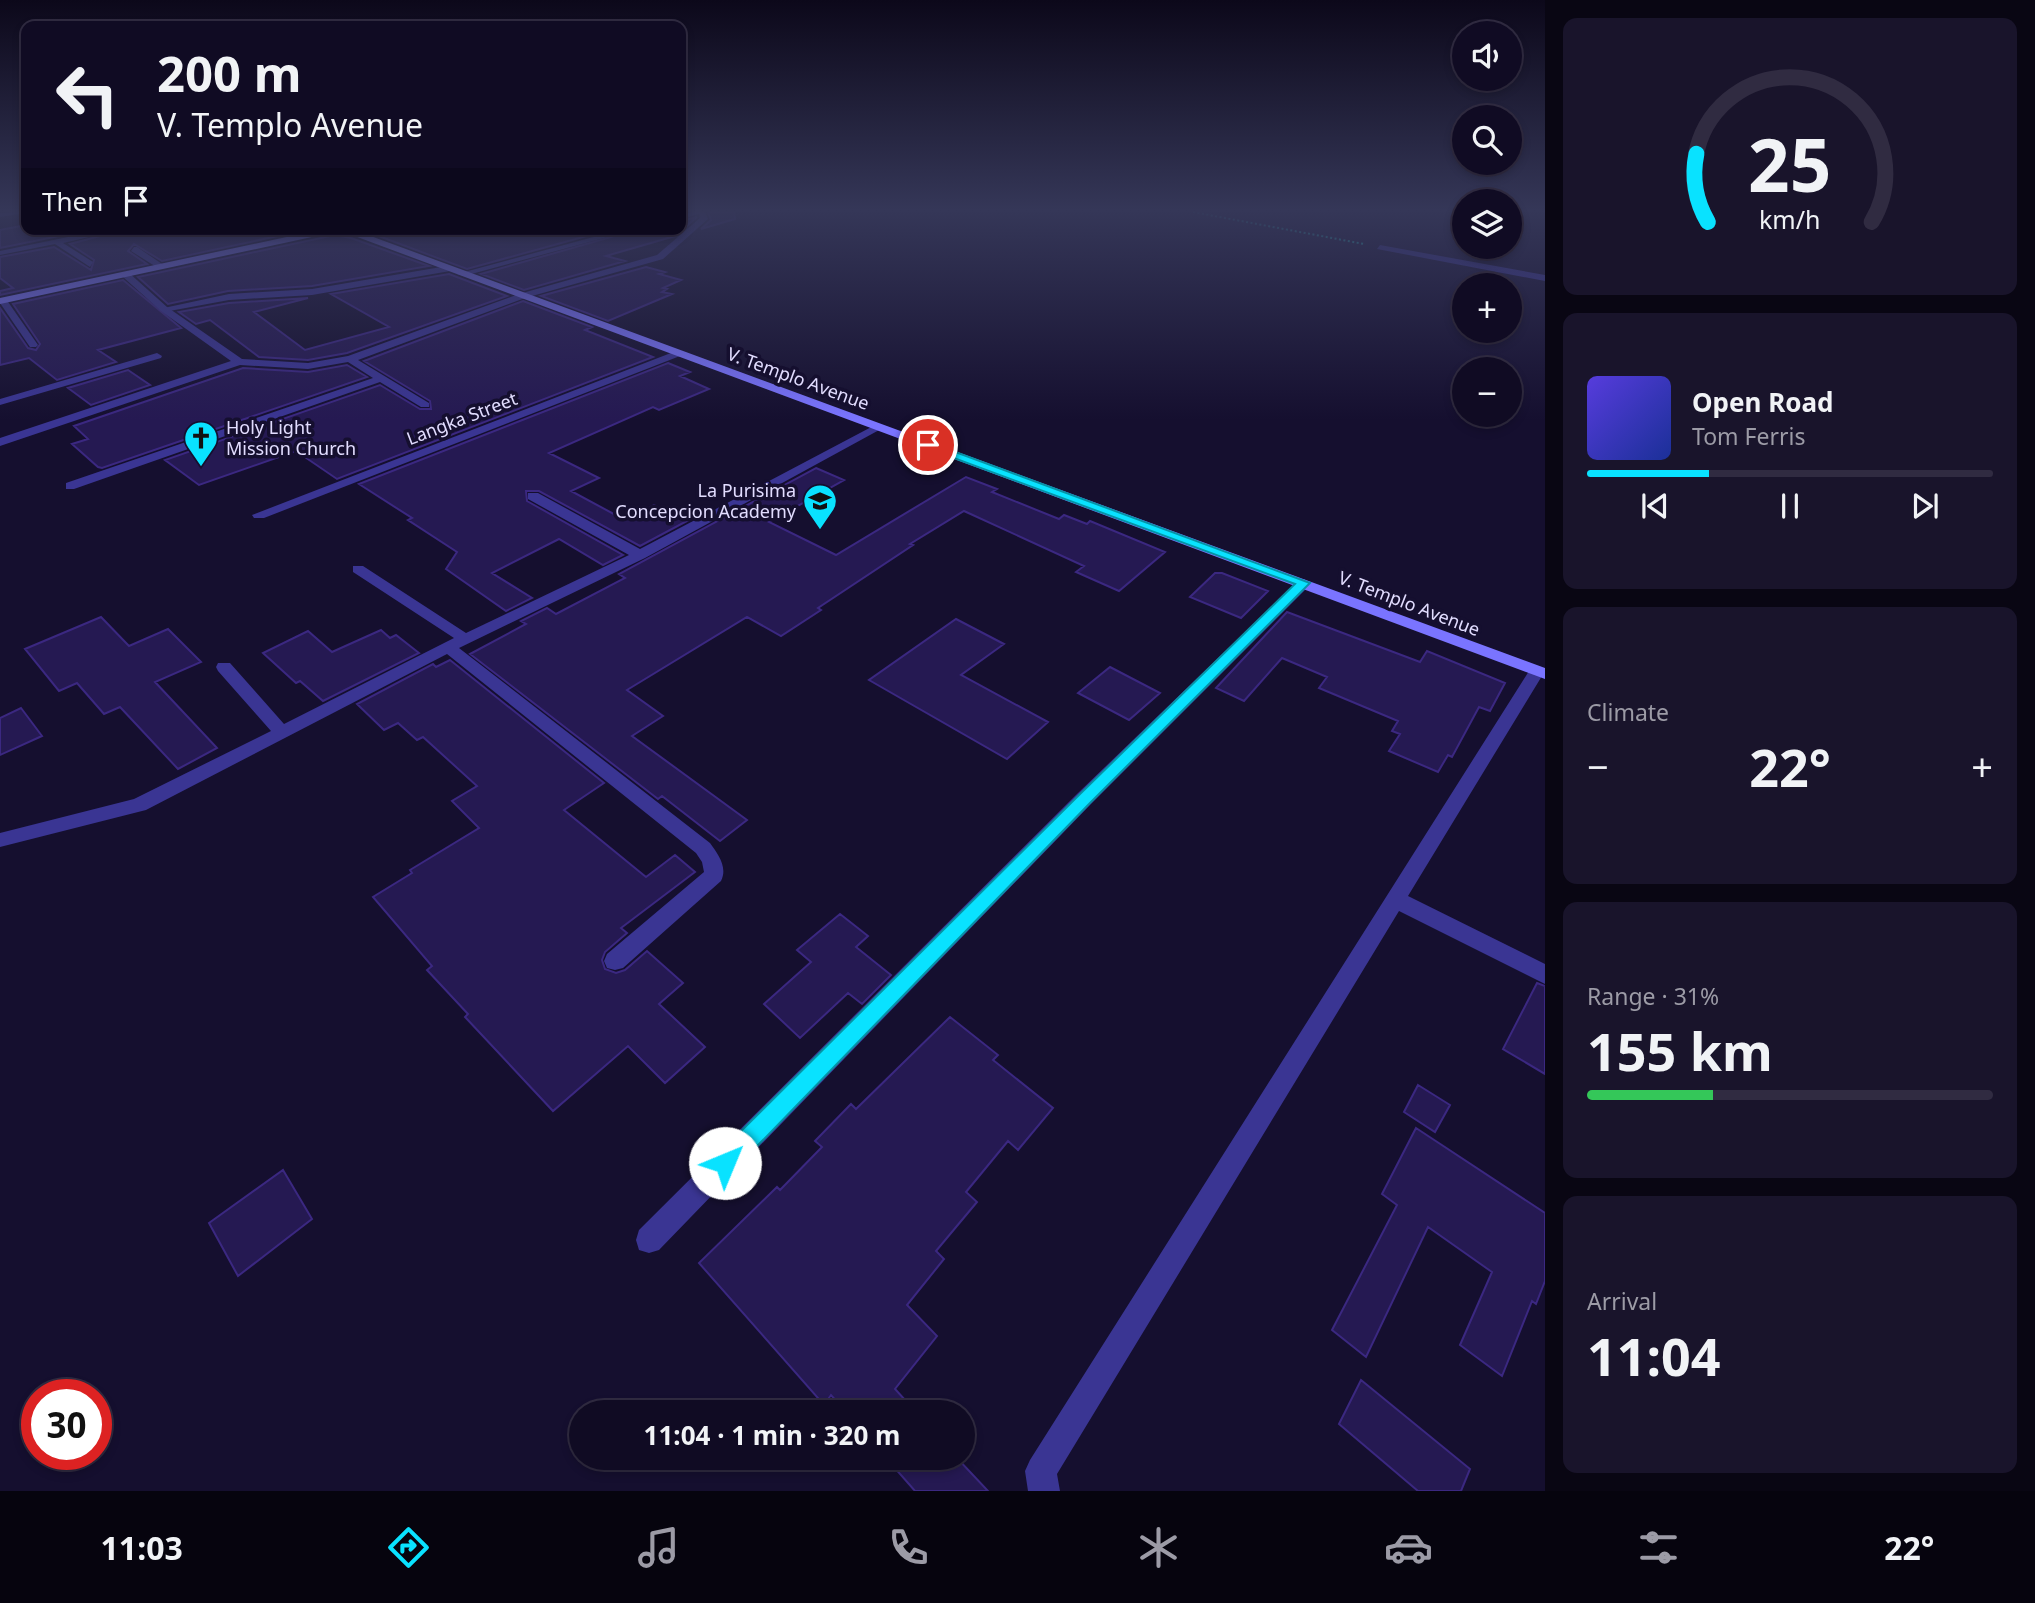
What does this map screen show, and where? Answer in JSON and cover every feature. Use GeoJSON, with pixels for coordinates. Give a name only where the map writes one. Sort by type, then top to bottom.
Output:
{"type":"FeatureCollection","features":[{"type":"Feature","properties":{"kind":"main road","name":"V. Templo Avenue"},"geometry":{"type":"LineString","coordinates":[[1,301],[90,282]]}},
{"type":"Feature","properties":{"kind":"main road","name":"V. Templo Avenue"},"geometry":{"type":"LineString","coordinates":[[482,282],[1541,672]]}},
{"type":"Feature","properties":{"kind":"street"},"geometry":{"type":"LineString","coordinates":[[133,282],[164,309],[239,362]]}},
{"type":"Feature","properties":{"kind":"street"},"geometry":{"type":"LineString","coordinates":[[164,309],[229,297],[312,292],[371,282]]}},
{"type":"Feature","properties":{"kind":"street"},"geometry":{"type":"LineString","coordinates":[[0,442],[239,362],[308,366],[349,359],[522,296],[573,282]]}},
{"type":"Feature","properties":{"kind":"street"},"geometry":{"type":"LineString","coordinates":[[1,301],[33,345]]}},
{"type":"Feature","properties":{"kind":"street","name":"Langka Street"},"geometry":{"type":"LineString","coordinates":[[259,515],[676,354]]}},
{"type":"Feature","properties":{"kind":"street"},"geometry":{"type":"LineString","coordinates":[[0,402],[157,356]]}},
{"type":"Feature","properties":{"kind":"street"},"geometry":{"type":"LineString","coordinates":[[349,359],[425,405]]}},
{"type":"Feature","properties":{"kind":"street"},"geometry":{"type":"LineString","coordinates":[[70,486],[379,379]]}},
{"type":"Feature","properties":{"kind":"street"},"geometry":{"type":"LineString","coordinates":[[0,840],[139,805],[457,643],[639,555],[877,427]]}},
{"type":"Feature","properties":{"kind":"street"},"geometry":{"type":"LineString","coordinates":[[533,496],[639,555]]}},
{"type":"Feature","properties":{"kind":"street"},"geometry":{"type":"LineString","coordinates":[[358,569],[415,604],[457,643],[693,840],[712,860],[714,875],[615,961]]}},
{"type":"Feature","properties":{"kind":"street"},"geometry":{"type":"LineString","coordinates":[[649,1240],[1084,799],[1304,583]]}},
{"type":"Feature","properties":{"kind":"street"},"geometry":{"type":"LineString","coordinates":[[224,667],[281,732]]}},
{"type":"Feature","properties":{"kind":"street"},"geometry":{"type":"LineString","coordinates":[[1044,1491],[1041,1471],[1541,672]]}},
{"type":"Feature","properties":{"kind":"street"},"geometry":{"type":"LineString","coordinates":[[1397,900],[1545,975]]}},
{"type":"Feature","properties":{"kind":"building"},"geometry":{"type":"Polygon","coordinates":[[[5,282],[64,282],[0,295],[0,291],[13,288],[5,282]]]}},
{"type":"Feature","properties":{"kind":"building"},"geometry":{"type":"Polygon","coordinates":[[[125,282],[181,328],[98,350],[116,362],[57,380],[29,358],[0,365],[0,308],[28,348],[36,350],[40,344],[13,304],[125,282]]]}},
{"type":"Feature","properties":{"kind":"building"},"geometry":{"type":"Polygon","coordinates":[[[143,282],[338,282],[312,286],[228,291],[168,304],[143,282]]]}},
{"type":"Feature","properties":{"kind":"building"},"geometry":{"type":"Polygon","coordinates":[[[404,282],[469,282],[507,296],[347,353],[308,360],[259,357],[210,320],[196,324],[179,312],[229,303],[308,298],[254,312],[305,350],[389,327],[331,294],[404,282]]]}},
{"type":"Feature","properties":{"kind":"building"},"geometry":{"type":"Polygon","coordinates":[[[501,282],[553,282],[524,290],[501,282]]]}},
{"type":"Feature","properties":{"kind":"building"},"geometry":{"type":"Polygon","coordinates":[[[593,282],[677,282],[663,288],[667,289],[662,292],[672,294],[608,321],[541,296],[593,282]]]}},
{"type":"Feature","properties":{"kind":"building"},"geometry":{"type":"Polygon","coordinates":[[[523,301],[592,327],[585,330],[653,357],[337,479],[296,451],[199,485],[165,460],[380,385],[420,409],[431,409],[430,401],[364,361],[523,301]]]}},
{"type":"Feature","properties":{"kind":"building"},"geometry":{"type":"Polygon","coordinates":[[[668,363],[690,372],[680,376],[709,389],[659,410],[653,407],[549,453],[599,478],[571,491],[625,520],[654,505],[687,521],[640,546],[539,491],[526,491],[527,501],[623,555],[603,565],[559,539],[492,573],[532,598],[506,611],[446,569],[457,552],[408,520],[412,518],[359,484],[668,363]]]}},
{"type":"Feature","properties":{"kind":"building"},"geometry":{"type":"Polygon","coordinates":[[[347,365],[367,377],[102,468],[72,444],[88,439],[74,426],[243,368],[308,372],[347,365]]]}},
{"type":"Feature","properties":{"kind":"building"},"geometry":{"type":"Polygon","coordinates":[[[128,370],[150,385],[91,405],[68,388],[128,370]]]}},
{"type":"Feature","properties":{"kind":"building"},"geometry":{"type":"Polygon","coordinates":[[[816,468],[844,480],[769,522],[836,555],[966,477],[997,489],[992,492],[1059,519],[1064,515],[1087,524],[1090,521],[1165,552],[1119,591],[1076,572],[1084,566],[964,511],[910,544],[913,545],[781,636],[747,617],[627,690],[663,716],[632,736],[747,820],[720,841],[662,796],[658,799],[470,654],[526,624],[521,621],[547,608],[556,614],[625,578],[619,574],[816,468]]]}},
{"type":"Feature","properties":{"kind":"building"},"geometry":{"type":"Polygon","coordinates":[[[1215,573],[1222,573],[1268,591],[1241,618],[1190,597],[1215,573]]]}},
{"type":"Feature","properties":{"kind":"building"},"geometry":{"type":"Polygon","coordinates":[[[1287,612],[1420,662],[1427,651],[1505,683],[1490,711],[1479,707],[1452,757],[1448,755],[1438,772],[1389,751],[1400,734],[1392,731],[1398,721],[1319,688],[1327,677],[1282,658],[1244,701],[1216,688],[1287,612]]]}},
{"type":"Feature","properties":{"kind":"building"},"geometry":{"type":"Polygon","coordinates":[[[101,617],[129,646],[168,629],[201,662],[155,682],[217,748],[178,769],[120,707],[104,714],[77,683],[59,691],[25,649],[101,617]]]}},
{"type":"Feature","properties":{"kind":"building"},"geometry":{"type":"Polygon","coordinates":[[[956,619],[1004,644],[961,675],[1048,722],[1007,759],[869,680],[956,619]]]}},
{"type":"Feature","properties":{"kind":"building"},"geometry":{"type":"Polygon","coordinates":[[[381,630],[390,638],[396,635],[419,653],[323,701],[300,681],[296,683],[263,653],[308,631],[332,652],[381,630]]]}},
{"type":"Feature","properties":{"kind":"building"},"geometry":{"type":"Polygon","coordinates":[[[450,660],[604,783],[564,810],[646,877],[675,855],[695,872],[621,928],[627,933],[605,952],[602,960],[605,969],[616,973],[625,970],[647,951],[683,983],[659,1004],[705,1047],[665,1083],[628,1046],[553,1111],[465,1017],[468,1014],[427,970],[432,966],[373,897],[412,873],[410,870],[479,828],[452,801],[477,786],[423,737],[417,740],[398,723],[384,730],[357,704],[433,664],[436,667],[450,660]]]}},
{"type":"Feature","properties":{"kind":"building"},"geometry":{"type":"Polygon","coordinates":[[[1110,667],[1160,693],[1129,720],[1078,693],[1110,667]]]}},
{"type":"Feature","properties":{"kind":"building"},"geometry":{"type":"Polygon","coordinates":[[[21,708],[42,736],[0,755],[0,718],[21,708]]]}},
{"type":"Feature","properties":{"kind":"building"},"geometry":{"type":"Polygon","coordinates":[[[840,914],[868,936],[856,947],[891,975],[862,1004],[848,993],[800,1038],[764,1004],[811,962],[797,950],[840,914]]]}},
{"type":"Feature","properties":{"kind":"building"},"geometry":{"type":"Polygon","coordinates":[[[1537,983],[1545,986],[1545,1074],[1503,1049],[1537,983]]]}},
{"type":"Feature","properties":{"kind":"building"},"geometry":{"type":"Polygon","coordinates":[[[950,1017],[998,1055],[993,1060],[1053,1108],[1018,1150],[1008,1141],[966,1192],[977,1202],[936,1251],[944,1259],[907,1305],[937,1336],[895,1389],[905,1400],[835,1400],[831,1395],[828,1400],[820,1400],[699,1263],[777,1187],[780,1190],[822,1147],[815,1141],[851,1104],[856,1109],[950,1017]]]}},
{"type":"Feature","properties":{"kind":"building"},"geometry":{"type":"Polygon","coordinates":[[[1418,1085],[1450,1105],[1435,1132],[1404,1112],[1418,1085]]]}},
{"type":"Feature","properties":{"kind":"building"},"geometry":{"type":"Polygon","coordinates":[[[1416,1128],[1545,1213],[1545,1281],[1536,1304],[1532,1301],[1502,1376],[1460,1345],[1492,1272],[1428,1227],[1366,1357],[1332,1330],[1397,1205],[1382,1194],[1416,1128]]]}},
{"type":"Feature","properties":{"kind":"building"},"geometry":{"type":"Polygon","coordinates":[[[283,1170],[312,1219],[238,1276],[209,1223],[283,1170]]]}},
{"type":"Feature","properties":{"kind":"building"},"geometry":{"type":"Polygon","coordinates":[[[1361,1380],[1470,1469],[1461,1491],[1418,1491],[1339,1424],[1361,1380]]]}},
{"type":"Feature","properties":{"kind":"building"},"geometry":{"type":"Polygon","coordinates":[[[897,1470],[968,1470],[988,1491],[915,1491],[897,1470]]]}},
{"type":"Feature","properties":{"kind":"place","name":"Holy Light Mission Church"},"geometry":{"type":"Point","coordinates":[201,468]}},
{"type":"Feature","properties":{"kind":"place","name":"La Purisima Concepcion Academy"},"geometry":{"type":"Point","coordinates":[820,531]}},
{"type":"Feature","properties":{"kind":"route"},"geometry":{"type":"LineString","coordinates":[[725,1163],[1084,799],[1304,583],[928,445]]}}]}
